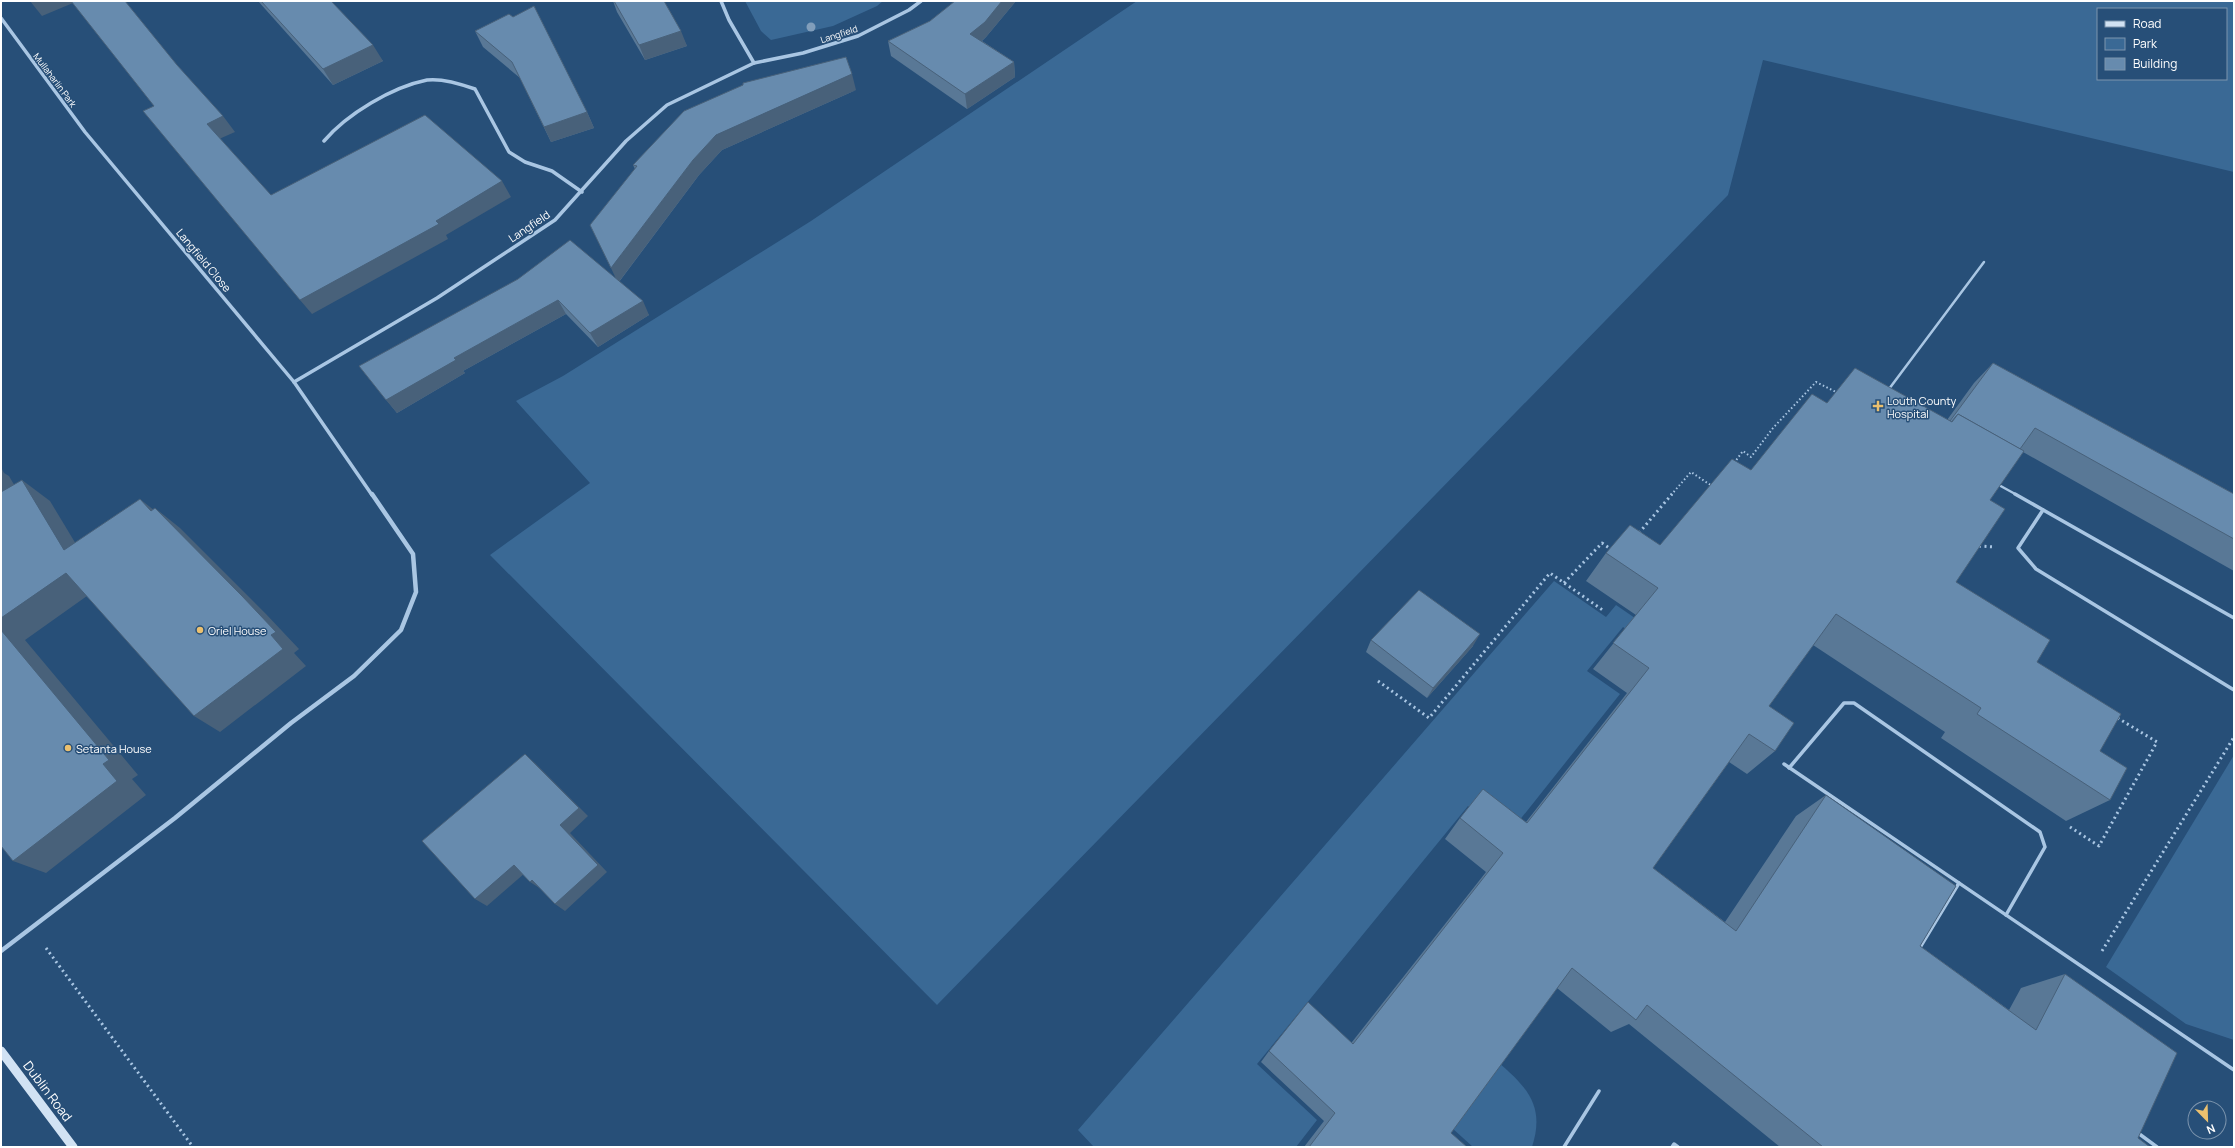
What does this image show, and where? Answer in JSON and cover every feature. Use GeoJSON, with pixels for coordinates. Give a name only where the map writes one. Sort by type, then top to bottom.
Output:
{"type":"FeatureCollection","features":[{"type":"Feature","properties":{"kind":"main road","name":"Dublin Road"},"geometry":{"type":"LineString","coordinates":[[1,1051],[73,1147]]}},
{"type":"Feature","properties":{"kind":"street"},"geometry":{"type":"LineString","coordinates":[[721,1],[729,20],[754,63]]}},
{"type":"Feature","properties":{"kind":"street","name":"Langfield"},"geometry":{"type":"LineString","coordinates":[[294,382],[437,298],[555,220],[582,192],[626,141],[667,105],[754,63],[803,53],[858,36],[910,10],[921,1]]}},
{"type":"Feature","properties":{"kind":"street","name":"Mullaharlin Park"},"geometry":{"type":"LineString","coordinates":[[1,18],[85,132],[101,149]]}},
{"type":"Feature","properties":{"kind":"street"},"geometry":{"type":"LineString","coordinates":[[324,141],[336,127],[355,112],[406,86],[428,80],[458,83],[475,89],[509,152],[524,162],[552,171],[582,192]]}},
{"type":"Feature","properties":{"kind":"street","name":"Langfield Close"},"geometry":{"type":"LineString","coordinates":[[1,951],[175,818],[291,723],[354,676],[401,630],[416,592],[413,554],[294,382],[101,149]]}},
{"type":"Feature","properties":{"kind":"lane"},"geometry":{"type":"LineString","coordinates":[[1886,392],[1984,262]]}},
{"type":"Feature","properties":{"kind":"lane"},"geometry":{"type":"LineString","coordinates":[[1995,482],[2234,618]]}},
{"type":"Feature","properties":{"kind":"lane"},"geometry":{"type":"LineString","coordinates":[[2042,510],[2018,548],[2036,569],[2234,690]]}},
{"type":"Feature","properties":{"kind":"lane"},"geometry":{"type":"LineString","coordinates":[[1789,768],[1844,703],[1854,703],[2040,832],[2044,847],[2006,915]]}},
{"type":"Feature","properties":{"kind":"lane"},"geometry":{"type":"LineString","coordinates":[[1784,764],[2234,1070]]}},
{"type":"Feature","properties":{"kind":"lane"},"geometry":{"type":"LineString","coordinates":[[1915,956],[1959,883]]}},
{"type":"Feature","properties":{"kind":"lane"},"geometry":{"type":"LineString","coordinates":[[1564,1147],[1599,1091]]}},
{"type":"Feature","properties":{"kind":"lane"},"geometry":{"type":"LineString","coordinates":[[2136,1132],[2157,1147]]}},
{"type":"Feature","properties":{"kind":"lane"},"geometry":{"type":"LineString","coordinates":[[1672,1147],[1674,1144],[1678,1147]]}},
{"type":"Feature","properties":{"kind":"path"},"geometry":{"type":"LineString","coordinates":[[1729,469],[1743,450],[1752,457],[1773,428],[1816,382],[1844,396]]}},
{"type":"Feature","properties":{"kind":"path"},"geometry":{"type":"LineString","coordinates":[[1636,538],[1690,472],[1714,488]]}},
{"type":"Feature","properties":{"kind":"path"},"geometry":{"type":"LineString","coordinates":[[1564,583],[1602,543],[1614,551]]}},
{"type":"Feature","properties":{"kind":"path"},"geometry":{"type":"LineString","coordinates":[[1974,546],[2018,548]]}},
{"type":"Feature","properties":{"kind":"path"},"geometry":{"type":"LineString","coordinates":[[1378,681],[1429,718],[1550,573],[1604,611]]}},
{"type":"Feature","properties":{"kind":"path"},"geometry":{"type":"LineString","coordinates":[[2070,827],[2099,846],[2157,742],[2110,713]]}},
{"type":"Feature","properties":{"kind":"path"},"geometry":{"type":"LineString","coordinates":[[2090,972],[2234,737]]}},
{"type":"Feature","properties":{"kind":"path"},"geometry":{"type":"LineString","coordinates":[[31,929],[193,1147]]}},
{"type":"Feature","properties":{"kind":"green space"},"geometry":{"type":"Polygon","coordinates":[[[745,1],[883,1],[877,6],[833,26],[771,40],[761,31],[745,1]]]}},
{"type":"Feature","properties":{"kind":"green space"},"geometry":{"type":"Polygon","coordinates":[[[1137,1],[2234,1],[2234,172],[1763,60],[1728,195],[937,1005],[490,555],[590,483],[516,401],[563,376],[811,221],[1137,1]]]}},
{"type":"Feature","properties":{"kind":"green space"},"geometry":{"type":"Polygon","coordinates":[[[1554,581],[1606,617],[1616,605],[1680,649],[1671,660],[1623,627],[1587,671],[1620,694],[1507,836],[1468,806],[1257,1064],[1317,1120],[1296,1147],[1094,1147],[1078,1130],[1554,581]]]}},
{"type":"Feature","properties":{"kind":"green space"},"geometry":{"type":"Polygon","coordinates":[[[2234,755],[2234,1040],[2186,1024],[2106,967],[2234,755]]]}},
{"type":"Feature","properties":{"kind":"green space"},"geometry":{"type":"Polygon","coordinates":[[[1499,1063],[1526,1090],[1535,1109],[1536,1133],[1532,1147],[1473,1147],[1452,1128],[1499,1063]]]}},
{"type":"Feature","properties":{"kind":"building"},"geometry":{"type":"Polygon","coordinates":[[[71,1],[125,1],[177,65],[223,116],[207,124],[271,195],[425,115],[502,181],[436,221],[439,224],[300,300],[143,111],[154,106],[71,1]]]}},
{"type":"Feature","properties":{"kind":"building"},"geometry":{"type":"Polygon","coordinates":[[[261,1],[331,1],[373,45],[323,69],[261,1]]]}},
{"type":"Feature","properties":{"kind":"building"},"geometry":{"type":"Polygon","coordinates":[[[614,1],[664,1],[681,31],[639,45],[614,1]]]}},
{"type":"Feature","properties":{"kind":"building"},"geometry":{"type":"Polygon","coordinates":[[[955,1],[1002,1],[985,22],[970,34],[1014,62],[965,94],[888,41],[930,21],[955,1]]]}},
{"type":"Feature","properties":{"kind":"building"},"geometry":{"type":"Polygon","coordinates":[[[534,6],[587,112],[544,127],[512,62],[475,31],[509,14],[513,17],[534,6]]]}},
{"type":"Feature","properties":{"kind":"building"},"geometry":{"type":"Polygon","coordinates":[[[846,57],[852,74],[716,135],[693,160],[611,268],[590,225],[637,166],[633,165],[684,111],[743,85],[743,83],[846,57]]]}},
{"type":"Feature","properties":{"kind":"building"},"geometry":{"type":"Polygon","coordinates":[[[570,240],[643,301],[590,333],[558,300],[454,358],[456,360],[386,400],[359,366],[518,279],[570,240]]]}},
{"type":"Feature","properties":{"kind":"building"},"geometry":{"type":"Polygon","coordinates":[[[1993,363],[2234,494],[2234,539],[2035,428],[2020,449],[1958,414],[1951,422],[1950,421],[1993,363]]]}},
{"type":"Feature","properties":{"kind":"building"},"geometry":{"type":"Polygon","coordinates":[[[1855,368],[1952,422],[1958,414],[2024,451],[1990,500],[2005,509],[1956,582],[2050,640],[2037,662],[2121,714],[2100,751],[2127,768],[2110,800],[1977,714],[1981,708],[1836,614],[1769,706],[1794,723],[1775,751],[1749,734],[1653,868],[1736,931],[1826,795],[1956,886],[1920,946],[2036,1030],[2065,974],[2177,1053],[2138,1138],[2150,1147],[1823,1147],[1647,1005],[1636,1020],[1572,968],[1451,1133],[1467,1147],[1309,1147],[1335,1113],[1269,1051],[1308,1002],[1353,1044],[1503,853],[1460,818],[1483,789],[1527,823],[1649,668],[1613,643],[1658,588],[1606,553],[1630,525],[1660,545],[1732,459],[1751,470],[1812,394],[1827,403],[1855,368]]]}},
{"type":"Feature","properties":{"kind":"building","name":"Oriel House"},"geometry":{"type":"Polygon","coordinates":[[[22,480],[64,550],[140,499],[151,511],[155,508],[276,632],[271,635],[283,649],[194,716],[66,573],[1,618],[1,492],[22,480]]]}},
{"type":"Feature","properties":{"kind":"building"},"geometry":{"type":"Polygon","coordinates":[[[1419,590],[1480,634],[1433,688],[1371,640],[1419,590]]]}},
{"type":"Feature","properties":{"kind":"building","name":"Setanta House"},"geometry":{"type":"Polygon","coordinates":[[[1,630],[109,760],[103,764],[117,781],[13,861],[1,846],[1,630]]]}},
{"type":"Feature","properties":{"kind":"building"},"geometry":{"type":"Polygon","coordinates":[[[525,754],[579,808],[560,825],[598,865],[555,904],[532,880],[530,882],[514,865],[475,899],[422,841],[525,754]]]}},
{"type":"Feature","properties":{"kind":"place","name":"Louth County Hospital"},"geometry":{"type":"Point","coordinates":[1878,406]}},
{"type":"Feature","properties":{"kind":"place","name":"Oriel House"},"geometry":{"type":"Point","coordinates":[200,630]}},
{"type":"Feature","properties":{"kind":"place","name":"Setanta House"},"geometry":{"type":"Point","coordinates":[68,748]}}]}
